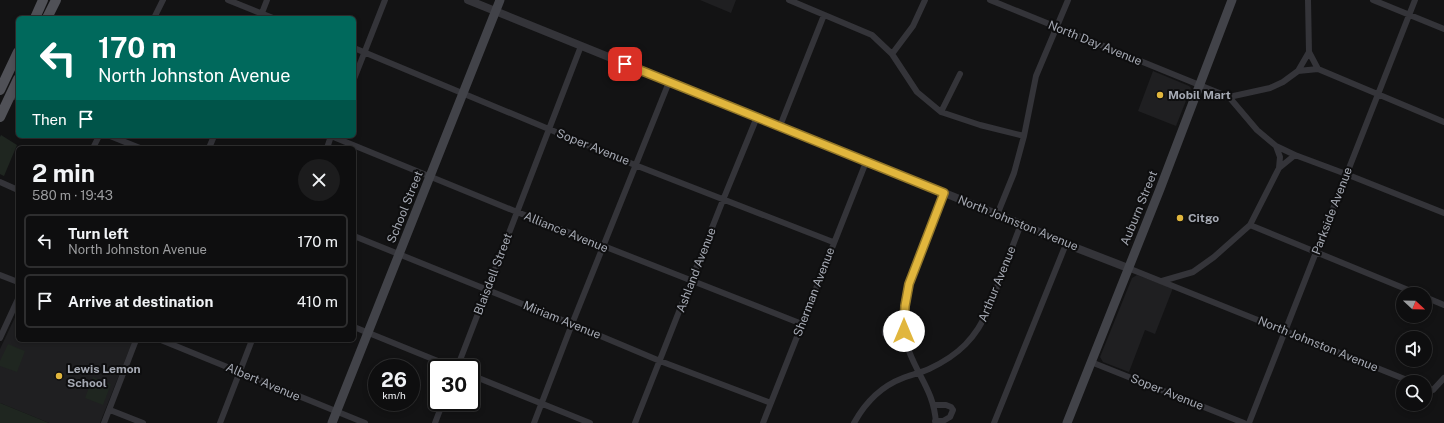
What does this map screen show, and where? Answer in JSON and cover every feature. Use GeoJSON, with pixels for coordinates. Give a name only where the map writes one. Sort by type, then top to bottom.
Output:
{"type":"FeatureCollection","features":[{"type":"Feature","properties":{"kind":"main road"},"geometry":{"type":"LineString","coordinates":[[36,16],[43,0]]}},
{"type":"Feature","properties":{"kind":"main road"},"geometry":{"type":"LineString","coordinates":[[48,16],[56,0]]}},
{"type":"Feature","properties":{"kind":"main road","name":"School Street"},"geometry":{"type":"LineString","coordinates":[[332,423],[500,0]]}},
{"type":"Feature","properties":{"kind":"main road","name":"Auburn Street"},"geometry":{"type":"LineString","coordinates":[[1067,423],[1200,86],[1230,0]]}},
{"type":"Feature","properties":{"kind":"main road"},"geometry":{"type":"LineString","coordinates":[[0,90],[16,56]]}},
{"type":"Feature","properties":{"kind":"main road"},"geometry":{"type":"LineString","coordinates":[[0,117],[14,97]]}},
{"type":"Feature","properties":{"kind":"street"},"geometry":{"type":"LineString","coordinates":[[155,16],[163,0]]}},
{"type":"Feature","properties":{"kind":"street"},"geometry":{"type":"LineString","coordinates":[[228,0],[261,16],[267,0]]}},
{"type":"Feature","properties":{"kind":"street"},"geometry":{"type":"LineString","coordinates":[[356,74],[385,0]]}},
{"type":"Feature","properties":{"kind":"street","name":"North Johnston Avenue"},"geometry":{"type":"LineString","coordinates":[[468,0],[1021,224],[1066,244],[1162,281],[1396,376]]}},
{"type":"Feature","properties":{"kind":"street"},"geometry":{"type":"LineString","coordinates":[[789,0],[872,35],[892,54],[917,92],[941,112],[980,126],[1024,136]]}},
{"type":"Feature","properties":{"kind":"street"},"geometry":{"type":"LineString","coordinates":[[892,54],[913,26],[925,0]]}},
{"type":"Feature","properties":{"kind":"street","name":"North Day Avenue"},"geometry":{"type":"LineString","coordinates":[[990,0],[1229,97]]}},
{"type":"Feature","properties":{"kind":"street"},"geometry":{"type":"LineString","coordinates":[[998,215],[1014,173],[1024,136],[1036,76],[1068,0]]}},
{"type":"Feature","properties":{"kind":"street"},"geometry":{"type":"LineString","coordinates":[[1308,0],[1309,52],[1318,69]]}},
{"type":"Feature","properties":{"kind":"street"},"geometry":{"type":"LineString","coordinates":[[1373,0],[1444,29]]}},
{"type":"Feature","properties":{"kind":"street","name":"Parkside Avenue"},"geometry":{"type":"LineString","coordinates":[[1249,423],[1415,0]]}},
{"type":"Feature","properties":{"kind":"street"},"geometry":{"type":"LineString","coordinates":[[780,126],[824,15]]}},
{"type":"Feature","properties":{"kind":"street","name":"Blaisdell Street"},"geometry":{"type":"LineString","coordinates":[[460,359],[581,46]]}},
{"type":"Feature","properties":{"kind":"street","name":"Soper Avenue"},"geometry":{"type":"LineString","coordinates":[[356,49],[463,92],[549,130],[635,165],[833,242]]}},
{"type":"Feature","properties":{"kind":"street"},"geometry":{"type":"LineString","coordinates":[[1309,52],[1298,71],[1283,82],[1270,88],[1229,97],[1257,130],[1276,146],[1295,155],[1444,213]]}},
{"type":"Feature","properties":{"kind":"street"},"geometry":{"type":"LineString","coordinates":[[1298,71],[1318,69],[1444,122]]}},
{"type":"Feature","properties":{"kind":"street"},"geometry":{"type":"LineString","coordinates":[[941,112],[960,74]]}},
{"type":"Feature","properties":{"kind":"street"},"geometry":{"type":"LineString","coordinates":[[534,423],[669,82]]}},
{"type":"Feature","properties":{"kind":"street","name":"Ashland Avenue"},"geometry":{"type":"LineString","coordinates":[[635,423],[723,200],[758,117]]}},
{"type":"Feature","properties":{"kind":"street"},"geometry":{"type":"LineString","coordinates":[[115,138],[135,146]]}},
{"type":"Feature","properties":{"kind":"street","name":"Alliance Avenue"},"geometry":{"type":"LineString","coordinates":[[336,138],[355,146]]}},
{"type":"Feature","properties":{"kind":"street","name":"Alliance Avenue"},"geometry":{"type":"LineString","coordinates":[[356,146],[603,247],[802,324]]}},
{"type":"Feature","properties":{"kind":"street"},"geometry":{"type":"LineString","coordinates":[[1162,281],[1193,272],[1214,257],[1250,225],[1279,168],[1280,157],[1276,146]]}},
{"type":"Feature","properties":{"kind":"street"},"geometry":{"type":"LineString","coordinates":[[1279,168],[1295,155]]}},
{"type":"Feature","properties":{"kind":"street","name":"Sherman Avenue"},"geometry":{"type":"LineString","coordinates":[[763,423],[833,242],[866,162]]}},
{"type":"Feature","properties":{"kind":"street"},"geometry":{"type":"LineString","coordinates":[[0,182],[16,189]]}},
{"type":"Feature","properties":{"kind":"street"},"geometry":{"type":"LineString","coordinates":[[934,406],[951,406],[953,410],[950,417],[936,422],[934,406],[909,351],[905,337],[904,321],[906,297],[909,284],[944,193]]}},
{"type":"Feature","properties":{"kind":"street","name":"Arthur Avenue"},"geometry":{"type":"LineString","coordinates":[[854,423],[865,407],[880,391],[896,380],[920,373],[935,366],[967,344],[977,332],[990,308],[1021,224]]}},
{"type":"Feature","properties":{"kind":"street"},"geometry":{"type":"LineString","coordinates":[[1250,225],[1401,287]]}},
{"type":"Feature","properties":{"kind":"street","name":"Miriam Avenue"},"geometry":{"type":"LineString","coordinates":[[356,237],[660,361],[771,403]]}},
{"type":"Feature","properties":{"kind":"street"},"geometry":{"type":"LineString","coordinates":[[994,423],[1066,244]]}},
{"type":"Feature","properties":{"kind":"street"},"geometry":{"type":"LineString","coordinates":[[0,275],[16,281]]}},
{"type":"Feature","properties":{"kind":"street"},"geometry":{"type":"LineString","coordinates":[[1432,300],[1444,305]]}},
{"type":"Feature","properties":{"kind":"street"},"geometry":{"type":"LineString","coordinates":[[0,338],[16,303]]}},
{"type":"Feature","properties":{"kind":"street"},"geometry":{"type":"LineString","coordinates":[[904,321],[889,325],[884,333],[886,336],[892,338],[905,337]]}},
{"type":"Feature","properties":{"kind":"street"},"geometry":{"type":"LineString","coordinates":[[356,328],[434,359]]}},
{"type":"Feature","properties":{"kind":"street"},"geometry":{"type":"LineString","coordinates":[[104,423],[135,342]]}},
{"type":"Feature","properties":{"kind":"street","name":"Albert Avenue"},"geometry":{"type":"LineString","coordinates":[[166,342],[365,423]]}},
{"type":"Feature","properties":{"kind":"street"},"geometry":{"type":"LineString","coordinates":[[220,423],[251,342]]}},
{"type":"Feature","properties":{"kind":"street","name":"Soper Avenue"},"geometry":{"type":"LineString","coordinates":[[1091,362],[1244,423]]}},
{"type":"Feature","properties":{"kind":"street"},"geometry":{"type":"LineString","coordinates":[[1432,390],[1444,378]]}},
{"type":"Feature","properties":{"kind":"street"},"geometry":{"type":"LineString","coordinates":[[480,379],[590,423]]}},
{"type":"Feature","properties":{"kind":"street"},"geometry":{"type":"LineString","coordinates":[[110,410],[143,423]]}},
{"type":"Feature","properties":{"kind":"street"},"geometry":{"type":"LineString","coordinates":[[435,423],[440,411]]}},
{"type":"Feature","properties":{"kind":"shaded area"},"geometry":{"type":"Polygon","coordinates":[[[700,0],[736,0],[731,13],[700,0]]]}},
{"type":"Feature","properties":{"kind":"shaded area"},"geometry":{"type":"Polygon","coordinates":[[[1153,71],[1191,88],[1176,126],[1138,111],[1153,71]]]}},
{"type":"Feature","properties":{"kind":"shaded area"},"geometry":{"type":"Polygon","coordinates":[[[1,135],[17,145],[4,176],[0,174],[1,135]]]}},
{"type":"Feature","properties":{"kind":"shaded area"},"geometry":{"type":"Polygon","coordinates":[[[1137,275],[1173,288],[1155,334],[1145,330],[1129,372],[1103,362],[1100,357],[1132,278],[1137,275]]]}},
{"type":"Feature","properties":{"kind":"shaded area","name":"Lewis Lemon School"},"geometry":{"type":"Polygon","coordinates":[[[16,315],[16,342],[132,342],[100,423],[49,423],[0,403],[0,349],[16,315]]]}},
{"type":"Feature","properties":{"kind":"shaded area"},"geometry":{"type":"Polygon","coordinates":[[[8,344],[25,351],[17,372],[0,366],[0,361],[8,344]]]}},
{"type":"Feature","properties":{"kind":"shaded area"},"geometry":{"type":"Polygon","coordinates":[[[93,377],[111,384],[103,405],[85,398],[93,377]]]}},
{"type":"Feature","properties":{"kind":"shaded area"},"geometry":{"type":"Polygon","coordinates":[[[0,403],[49,423],[0,423],[0,403]]]}},
{"type":"Feature","properties":{"kind":"place","name":"Mobil Mart"},"geometry":{"type":"Point","coordinates":[1160,95]}},
{"type":"Feature","properties":{"kind":"place","name":"Citgo"},"geometry":{"type":"Point","coordinates":[1180,218]}},
{"type":"Feature","properties":{"kind":"place","name":"Lewis Lemon School"},"geometry":{"type":"Point","coordinates":[59,376]}},
{"type":"Feature","properties":{"kind":"route"},"geometry":{"type":"LineString","coordinates":[[625,64],[944,193],[909,284],[905,306],[904,331]]}}]}
